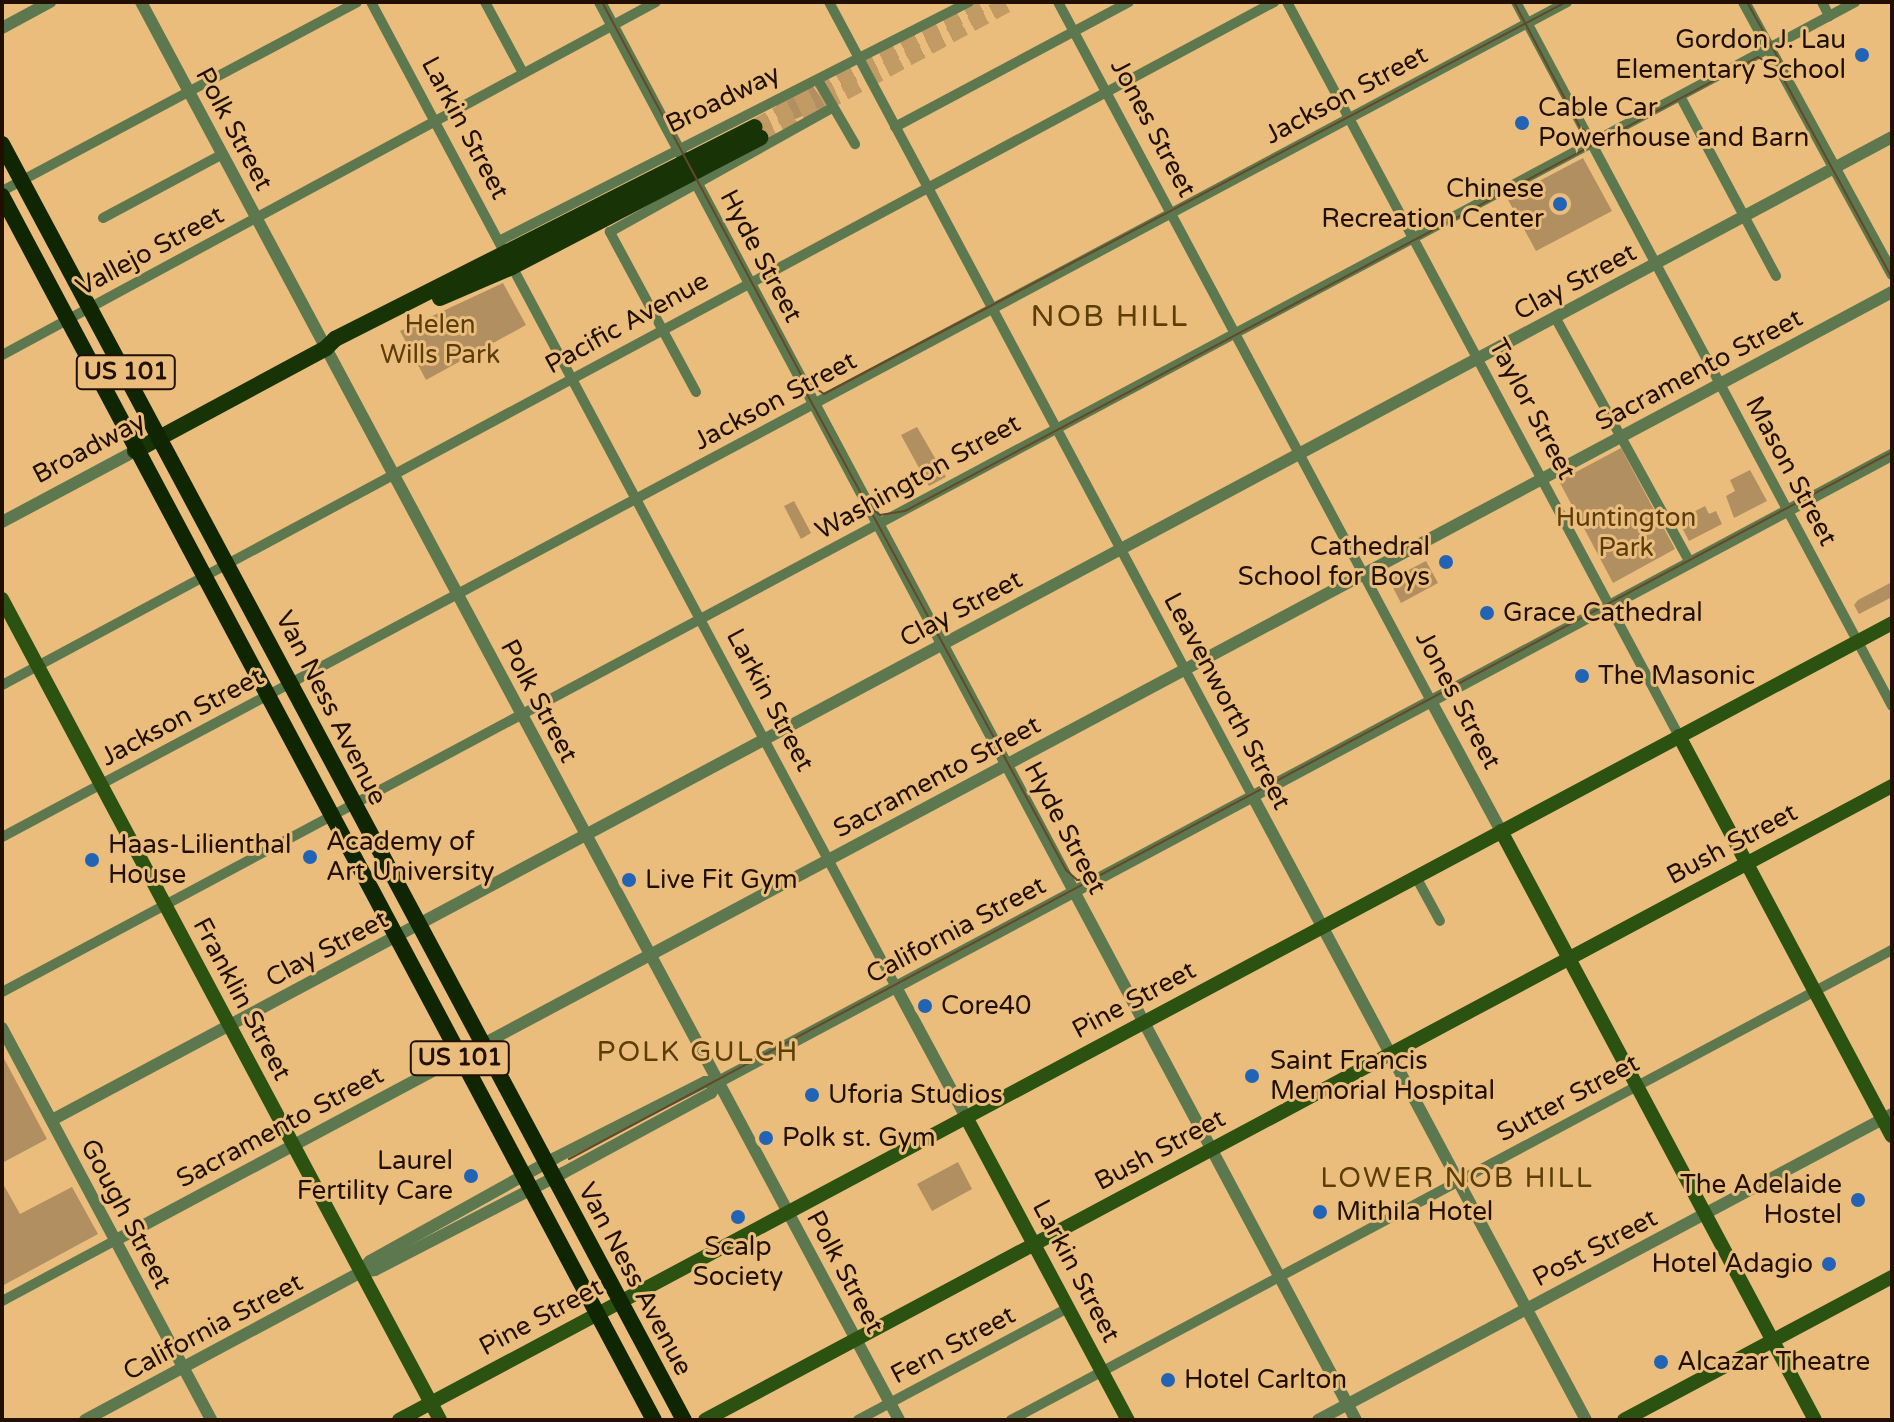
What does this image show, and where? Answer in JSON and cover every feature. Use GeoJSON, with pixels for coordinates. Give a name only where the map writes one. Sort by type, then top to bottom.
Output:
{"type":"FeatureCollection","features":[{"type":"Feature","properties":{"kind":"highway","name":"Van Ness Avenue"},"geometry":{"type":"LineString","coordinates":[[2,144],[684,1420]]}},
{"type":"Feature","properties":{"kind":"highway","name":"Van Ness Avenue"},"geometry":{"type":"LineString","coordinates":[[2,194],[135,451],[398,936],[459,1057],[654,1420]]}},
{"type":"Feature","properties":{"kind":"main road","name":"Broadway"},"geometry":{"type":"LineString","coordinates":[[135,451],[411,299],[757,132]]}},
{"type":"Feature","properties":{"kind":"main road","name":"Franklin Street"},"geometry":{"type":"LineString","coordinates":[[2,599],[440,1420]]}},
{"type":"Feature","properties":{"kind":"main road","name":"Pine Street"},"geometry":{"type":"LineString","coordinates":[[399,1420],[1892,623]]}},
{"type":"Feature","properties":{"kind":"main road","name":"Taylor Street"},"geometry":{"type":"LineString","coordinates":[[1679,736],[1815,991],[1887,1116],[1892,1136]]}},
{"type":"Feature","properties":{"kind":"main road","name":"Bush Street"},"geometry":{"type":"LineString","coordinates":[[705,1420],[1892,786]]}},
{"type":"Feature","properties":{"kind":"main road","name":"Jones Street"},"geometry":{"type":"LineString","coordinates":[[1501,831],[1815,1420]]}},
{"type":"Feature","properties":{"kind":"main road","name":"Larkin Street"},"geometry":{"type":"LineString","coordinates":[[966,1117],[1128,1420]]}},
{"type":"Feature","properties":{"kind":"main road"},"geometry":{"type":"LineString","coordinates":[[1624,1420],[1892,1277]]}},
{"type":"Feature","properties":{"kind":"street"},"geometry":{"type":"LineString","coordinates":[[2,28],[50,2]]}},
{"type":"Feature","properties":{"kind":"street","name":"Polk Street"},"geometry":{"type":"LineString","coordinates":[[141,2],[899,1420]]}},
{"type":"Feature","properties":{"kind":"street"},"geometry":{"type":"LineString","coordinates":[[2,194],[357,2]]}},
{"type":"Feature","properties":{"kind":"street","name":"Larkin Street"},"geometry":{"type":"LineString","coordinates":[[371,2],[966,1117]]}},
{"type":"Feature","properties":{"kind":"street"},"geometry":{"type":"LineString","coordinates":[[485,2],[523,73]]}},
{"type":"Feature","properties":{"kind":"street","name":"Hyde Street"},"geometry":{"type":"LineString","coordinates":[[600,2],[1356,1420]]}},
{"type":"Feature","properties":{"kind":"street","name":"Vallejo Street"},"geometry":{"type":"LineString","coordinates":[[2,355],[656,2]]}},
{"type":"Feature","properties":{"kind":"street","name":"Leavenworth Street"},"geometry":{"type":"LineString","coordinates":[[829,2],[1586,1420]]}},
{"type":"Feature","properties":{"kind":"street","name":"Broadway"},"geometry":{"type":"LineString","coordinates":[[506,255],[778,96],[819,82],[969,2]]}},
{"type":"Feature","properties":{"kind":"street","name":"Jones Street"},"geometry":{"type":"LineString","coordinates":[[1058,2],[1501,831]]}},
{"type":"Feature","properties":{"kind":"street"},"geometry":{"type":"LineString","coordinates":[[895,127],[1129,2]]}},
{"type":"Feature","properties":{"kind":"street","name":"Pacific Avenue"},"geometry":{"type":"LineString","coordinates":[[2,685],[1274,2]]}},
{"type":"Feature","properties":{"kind":"street","name":"Taylor Street"},"geometry":{"type":"LineString","coordinates":[[1287,2],[1679,736]]}},
{"type":"Feature","properties":{"kind":"street","name":"Mason Street"},"geometry":{"type":"LineString","coordinates":[[1516,2],[1892,706]]}},
{"type":"Feature","properties":{"kind":"street","name":"Jackson Street"},"geometry":{"type":"LineString","coordinates":[[2,837],[1567,2]]}},
{"type":"Feature","properties":{"kind":"street"},"geometry":{"type":"LineString","coordinates":[[1744,2],[1834,168],[1845,171],[1868,230],[1892,274]]}},
{"type":"Feature","properties":{"kind":"street"},"geometry":{"type":"LineString","coordinates":[[1822,2],[1829,16]]}},
{"type":"Feature","properties":{"kind":"street","name":"Washington Street"},"geometry":{"type":"LineString","coordinates":[[2,992],[1234,331],[1855,2]]}},
{"type":"Feature","properties":{"kind":"street"},"geometry":{"type":"LineString","coordinates":[[819,82],[855,144]]}},
{"type":"Feature","properties":{"kind":"street"},"geometry":{"type":"LineString","coordinates":[[1680,96],[1776,276]]}},
{"type":"Feature","properties":{"kind":"street"},"geometry":{"type":"LineString","coordinates":[[696,392],[610,232],[696,181],[832,108]]}},
{"type":"Feature","properties":{"kind":"street","name":"Clay Street"},"geometry":{"type":"LineString","coordinates":[[52,1120],[1892,137]]}},
{"type":"Feature","properties":{"kind":"street"},"geometry":{"type":"LineString","coordinates":[[103,218],[223,154]]}},
{"type":"Feature","properties":{"kind":"street","name":"Sacramento Street"},"geometry":{"type":"LineString","coordinates":[[2,1301],[1892,292]]}},
{"type":"Feature","properties":{"kind":"street"},"geometry":{"type":"LineString","coordinates":[[1555,317],[1690,563]]}},
{"type":"Feature","properties":{"kind":"street","name":"Broadway"},"geometry":{"type":"LineString","coordinates":[[2,522],[135,451]]}},
{"type":"Feature","properties":{"kind":"street","name":"California Street"},"geometry":{"type":"LineString","coordinates":[[85,1420],[361,1272],[370,1261],[528,1183],[705,1082],[718,1082],[1892,455]]}},
{"type":"Feature","properties":{"kind":"street"},"geometry":{"type":"LineString","coordinates":[[1416,877],[1440,921]]}},
{"type":"Feature","properties":{"kind":"street","name":"Sutter Street"},"geometry":{"type":"LineString","coordinates":[[1011,1420],[1892,950]]}},
{"type":"Feature","properties":{"kind":"street","name":"Gough Street"},"geometry":{"type":"LineString","coordinates":[[2,1028],[211,1420]]}},
{"type":"Feature","properties":{"kind":"street","name":"Post Street"},"geometry":{"type":"LineString","coordinates":[[1318,1420],[1887,1116]]}},
{"type":"Feature","properties":{"kind":"street","name":"Fern Street"},"geometry":{"type":"LineString","coordinates":[[858,1420],[1068,1308]]}},
{"type":"Feature","properties":{"kind":"green space"},"geometry":{"type":"Polygon","coordinates":[[[812,85],[827,106],[793,120],[788,128],[775,104],[812,85]]]}},
{"type":"Feature","properties":{"kind":"green space","name":"Chinese Recreation Center"},"geometry":{"type":"Polygon","coordinates":[[[1583,158],[1612,211],[1536,251],[1507,198],[1583,158]]]}},
{"type":"Feature","properties":{"kind":"green space","name":"Helen Wills Park"},"geometry":{"type":"Polygon","coordinates":[[[503,283],[526,325],[426,380],[400,331],[503,283]]]}},
{"type":"Feature","properties":{"kind":"green space"},"geometry":{"type":"Polygon","coordinates":[[[917,427],[946,477],[929,486],[901,435],[917,427]]]}},
{"type":"Feature","properties":{"kind":"green space","name":"Huntington Park"},"geometry":{"type":"Polygon","coordinates":[[[1621,448],[1675,549],[1613,583],[1559,481],[1621,448]]]}},
{"type":"Feature","properties":{"kind":"green space"},"geometry":{"type":"Polygon","coordinates":[[[1750,470],[1767,501],[1734,518],[1726,496],[1735,491],[1730,480],[1750,470]]]}},
{"type":"Feature","properties":{"kind":"green space"},"geometry":{"type":"Polygon","coordinates":[[[794,501],[811,533],[801,539],[784,506],[794,501]]]}},
{"type":"Feature","properties":{"kind":"green space"},"geometry":{"type":"Polygon","coordinates":[[[1705,506],[1709,514],[1716,511],[1722,524],[1689,541],[1678,520],[1705,506]]]}},
{"type":"Feature","properties":{"kind":"green space"},"geometry":{"type":"Polygon","coordinates":[[[1426,561],[1438,583],[1401,603],[1389,580],[1426,561]]]}},
{"type":"Feature","properties":{"kind":"green space"},"geometry":{"type":"Polygon","coordinates":[[[1892,582],[1892,597],[1859,614],[1854,605],[1858,600],[1892,582]]]}},
{"type":"Feature","properties":{"kind":"green space"},"geometry":{"type":"Polygon","coordinates":[[[2,1055],[47,1139],[2,1163],[2,1055]]]}},
{"type":"Feature","properties":{"kind":"green space"},"geometry":{"type":"Polygon","coordinates":[[[958,1162],[972,1189],[932,1211],[917,1184],[958,1162]]]}},
{"type":"Feature","properties":{"kind":"green space"},"geometry":{"type":"Polygon","coordinates":[[[2,1182],[20,1214],[72,1187],[98,1234],[2,1286],[2,1182]]]}},
{"type":"Feature","properties":{"kind":"tunnel"},"geometry":{"type":"LineString","coordinates":[[755,127],[986,2]]}},
{"type":"Feature","properties":{"kind":"tunnel"},"geometry":{"type":"LineString","coordinates":[[760,138],[1012,2]]}},
{"type":"Feature","properties":{"kind":"tram line"},"geometry":{"type":"LineString","coordinates":[[602,2],[804,380],[824,394],[1566,2]]}},
{"type":"Feature","properties":{"kind":"tram line"},"geometry":{"type":"LineString","coordinates":[[1514,2],[1580,127],[1590,135],[1607,135]]}},
{"type":"Feature","properties":{"kind":"tram line"},"geometry":{"type":"LineString","coordinates":[[1747,2],[1782,65]]}},
{"type":"Feature","properties":{"kind":"tram line"},"geometry":{"type":"LineString","coordinates":[[864,502],[880,515],[905,511],[1758,57],[1778,69],[1892,278]]}},
{"type":"Feature","properties":{"kind":"tram line"},"geometry":{"type":"LineString","coordinates":[[802,385],[1066,870],[1077,880],[1093,879]]}},
{"type":"Feature","properties":{"kind":"tram line"},"geometry":{"type":"LineString","coordinates":[[569,1159],[1892,452]]}},
{"type":"Feature","properties":{"kind":"place","name":"Gordon J. Lau Elementary School"},"geometry":{"type":"Point","coordinates":[1862,55]}},
{"type":"Feature","properties":{"kind":"place","name":"Cable Car Powerhouse and Barn"},"geometry":{"type":"Point","coordinates":[1522,123]}},
{"type":"Feature","properties":{"kind":"place","name":"Chinese Recreation Center"},"geometry":{"type":"Point","coordinates":[1560,204]}},
{"type":"Feature","properties":{"kind":"place","name":"Cathedral School for Boys"},"geometry":{"type":"Point","coordinates":[1446,562]}},
{"type":"Feature","properties":{"kind":"place","name":"Grace Cathedral"},"geometry":{"type":"Point","coordinates":[1487,613]}},
{"type":"Feature","properties":{"kind":"place","name":"The Masonic"},"geometry":{"type":"Point","coordinates":[1582,676]}},
{"type":"Feature","properties":{"kind":"place","name":"Academy of Art University"},"geometry":{"type":"Point","coordinates":[310,857]}},
{"type":"Feature","properties":{"kind":"place","name":"Haas-Lilienthal House"},"geometry":{"type":"Point","coordinates":[92,860]}},
{"type":"Feature","properties":{"kind":"place","name":"Live Fit Gym"},"geometry":{"type":"Point","coordinates":[629,880]}},
{"type":"Feature","properties":{"kind":"place","name":"Core40"},"geometry":{"type":"Point","coordinates":[925,1006]}},
{"type":"Feature","properties":{"kind":"place","name":"Saint Francis Memorial Hospital"},"geometry":{"type":"Point","coordinates":[1252,1076]}},
{"type":"Feature","properties":{"kind":"place","name":"Uforia Studios"},"geometry":{"type":"Point","coordinates":[812,1095]}},
{"type":"Feature","properties":{"kind":"place","name":"Polk st. Gym"},"geometry":{"type":"Point","coordinates":[766,1138]}},
{"type":"Feature","properties":{"kind":"place","name":"Laurel Fertility Care"},"geometry":{"type":"Point","coordinates":[471,1176]}},
{"type":"Feature","properties":{"kind":"place","name":"The Adelaide Hostel"},"geometry":{"type":"Point","coordinates":[1858,1200]}},
{"type":"Feature","properties":{"kind":"place","name":"Mithila Hotel"},"geometry":{"type":"Point","coordinates":[1320,1212]}},
{"type":"Feature","properties":{"kind":"place","name":"Scalp Society"},"geometry":{"type":"Point","coordinates":[738,1217]}},
{"type":"Feature","properties":{"kind":"place","name":"Hotel Adagio"},"geometry":{"type":"Point","coordinates":[1829,1264]}},
{"type":"Feature","properties":{"kind":"place","name":"Alcazar Theatre"},"geometry":{"type":"Point","coordinates":[1661,1362]}},
{"type":"Feature","properties":{"kind":"place","name":"Hotel Carlton"},"geometry":{"type":"Point","coordinates":[1168,1380]}},
{"type":"Feature","properties":{"kind":"district","name":"NOB HILL"},"geometry":{"type":"Point","coordinates":[1110,317]}},
{"type":"Feature","properties":{"kind":"district","name":"POLK GULCH"},"geometry":{"type":"Point","coordinates":[698,1052]}},
{"type":"Feature","properties":{"kind":"district","name":"LOWER NOB HILL"},"geometry":{"type":"Point","coordinates":[1457,1178]}}]}
